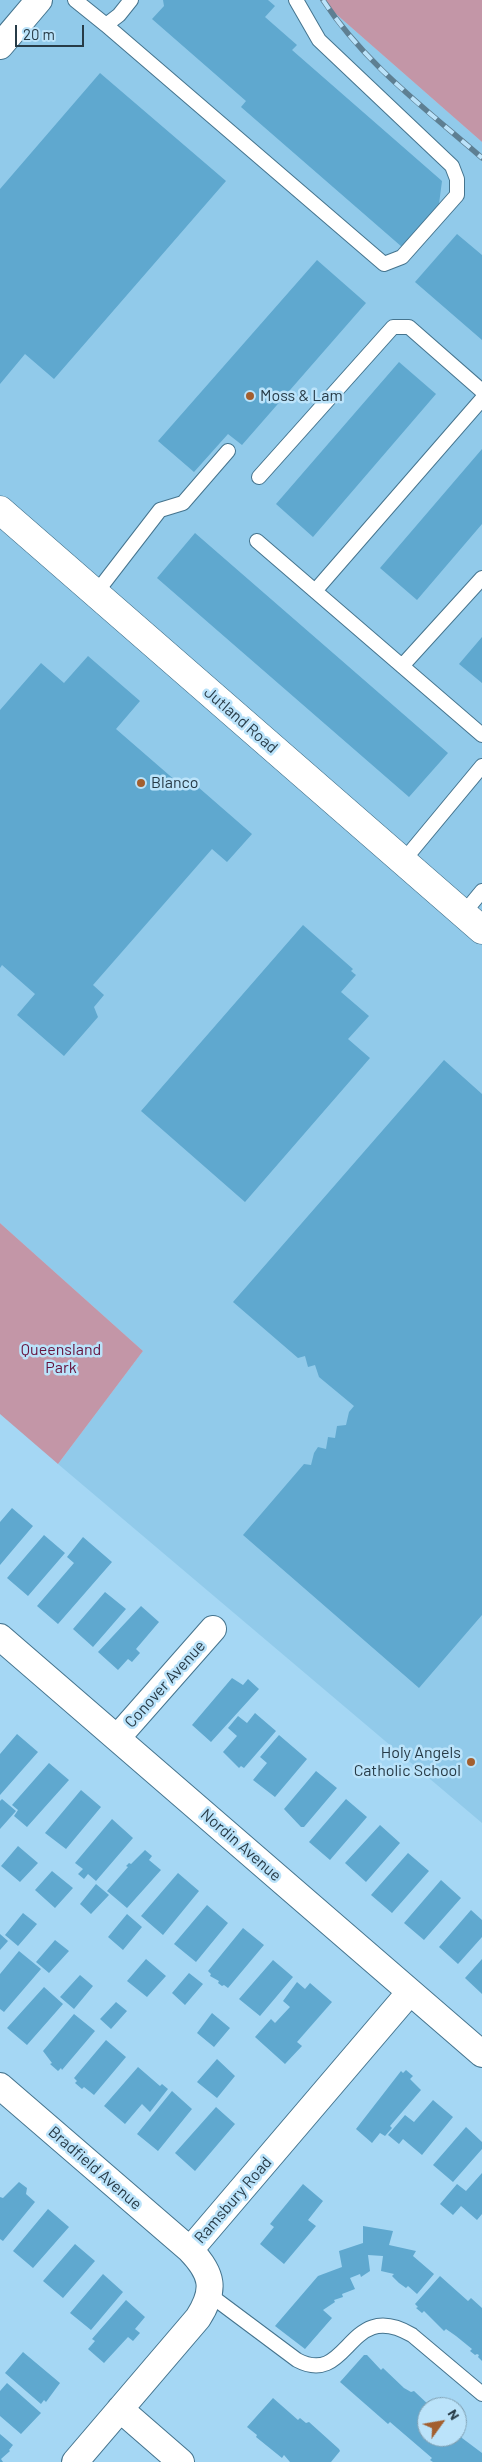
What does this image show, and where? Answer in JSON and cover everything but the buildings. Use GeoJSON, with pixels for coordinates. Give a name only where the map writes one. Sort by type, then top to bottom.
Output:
{"type":"FeatureCollection","features":[{"type":"Feature","properties":{"kind":"street"},"geometry":{"type":"LineString","coordinates":[[0,46],[39,0]]}},
{"type":"Feature","properties":{"kind":"street","name":"Jutland Road"},"geometry":{"type":"LineString","coordinates":[[0,510],[473,922]]}},
{"type":"Feature","properties":{"kind":"street","name":"Conover Avenue"},"geometry":{"type":"LineString","coordinates":[[117,1738],[213,1630]]}},
{"type":"Feature","properties":{"kind":"street","name":"Nordin Avenue"},"geometry":{"type":"LineString","coordinates":[[0,1637],[482,2054]]}},
{"type":"Feature","properties":{"kind":"street","name":"Ramsbury Road"},"geometry":{"type":"LineString","coordinates":[[210,2294],[210,2282],[204,2266],[190,2250],[410,1992]]}},
{"type":"Feature","properties":{"kind":"street","name":"Bradfield Avenue"},"geometry":{"type":"LineString","coordinates":[[0,2086],[190,2250]]}},
{"type":"Feature","properties":{"kind":"street"},"geometry":{"type":"LineString","coordinates":[[75,2462],[198,2318],[210,2294]]}},
{"type":"Feature","properties":{"kind":"street"},"geometry":{"type":"LineString","coordinates":[[120,2410],[181,2462]]}},
{"type":"Feature","properties":{"kind":"lane"},"geometry":{"type":"LineString","coordinates":[[75,0],[384,264],[402,257],[457,195],[456,179],[452,166],[319,40],[296,0]]}},
{"type":"Feature","properties":{"kind":"lane"},"geometry":{"type":"LineString","coordinates":[[106,25],[131,0]]}},
{"type":"Feature","properties":{"kind":"lane"},"geometry":{"type":"LineString","coordinates":[[259,477],[393,327],[409,327],[482,391]]}},
{"type":"Feature","properties":{"kind":"lane"},"geometry":{"type":"LineString","coordinates":[[315,591],[482,399]]}},
{"type":"Feature","properties":{"kind":"lane"},"geometry":{"type":"LineString","coordinates":[[96,593],[160,510],[183,503],[228,451]]}},
{"type":"Feature","properties":{"kind":"lane"},"geometry":{"type":"LineString","coordinates":[[257,541],[482,735]]}},
{"type":"Feature","properties":{"kind":"lane"},"geometry":{"type":"LineString","coordinates":[[402,666],[482,578]]}},
{"type":"Feature","properties":{"kind":"lane"},"geometry":{"type":"LineString","coordinates":[[404,860],[482,766]]}},
{"type":"Feature","properties":{"kind":"lane"},"geometry":{"type":"LineString","coordinates":[[473,922],[482,891]]}},
{"type":"Feature","properties":{"kind":"lane"},"geometry":{"type":"LineString","coordinates":[[210,2294],[297,2360],[312,2366],[322,2366],[330,2362],[367,2328],[383,2326],[400,2328],[412,2334],[482,2394]]}},
{"type":"Feature","properties":{"kind":"shaded area"},"geometry":{"type":"Polygon","coordinates":[[[0,0],[320,0],[482,142],[482,1823],[58,1464],[143,1351],[0,1223],[0,0]]]}},
{"type":"Feature","properties":{"kind":"green space"},"geometry":{"type":"Polygon","coordinates":[[[320,0],[482,0],[482,142],[320,0]]]}},
{"type":"Feature","properties":{"kind":"green space","name":"Queensland Park"},"geometry":{"type":"Polygon","coordinates":[[[0,1223],[143,1351],[58,1464],[0,1414],[0,1223]]]}},
{"type":"Feature","properties":{"kind":"railway"},"geometry":{"type":"LineString","coordinates":[[323,0],[339,23],[377,65],[482,158]]}},
{"type":"Feature","properties":{"kind":"place","name":"Moss & Lam"},"geometry":{"type":"Point","coordinates":[250,396]}},
{"type":"Feature","properties":{"kind":"place","name":"Blanco"},"geometry":{"type":"Point","coordinates":[141,783]}},
{"type":"Feature","properties":{"kind":"place","name":"Holy Angels Catholic School"},"geometry":{"type":"Point","coordinates":[471,1762]}}]}
